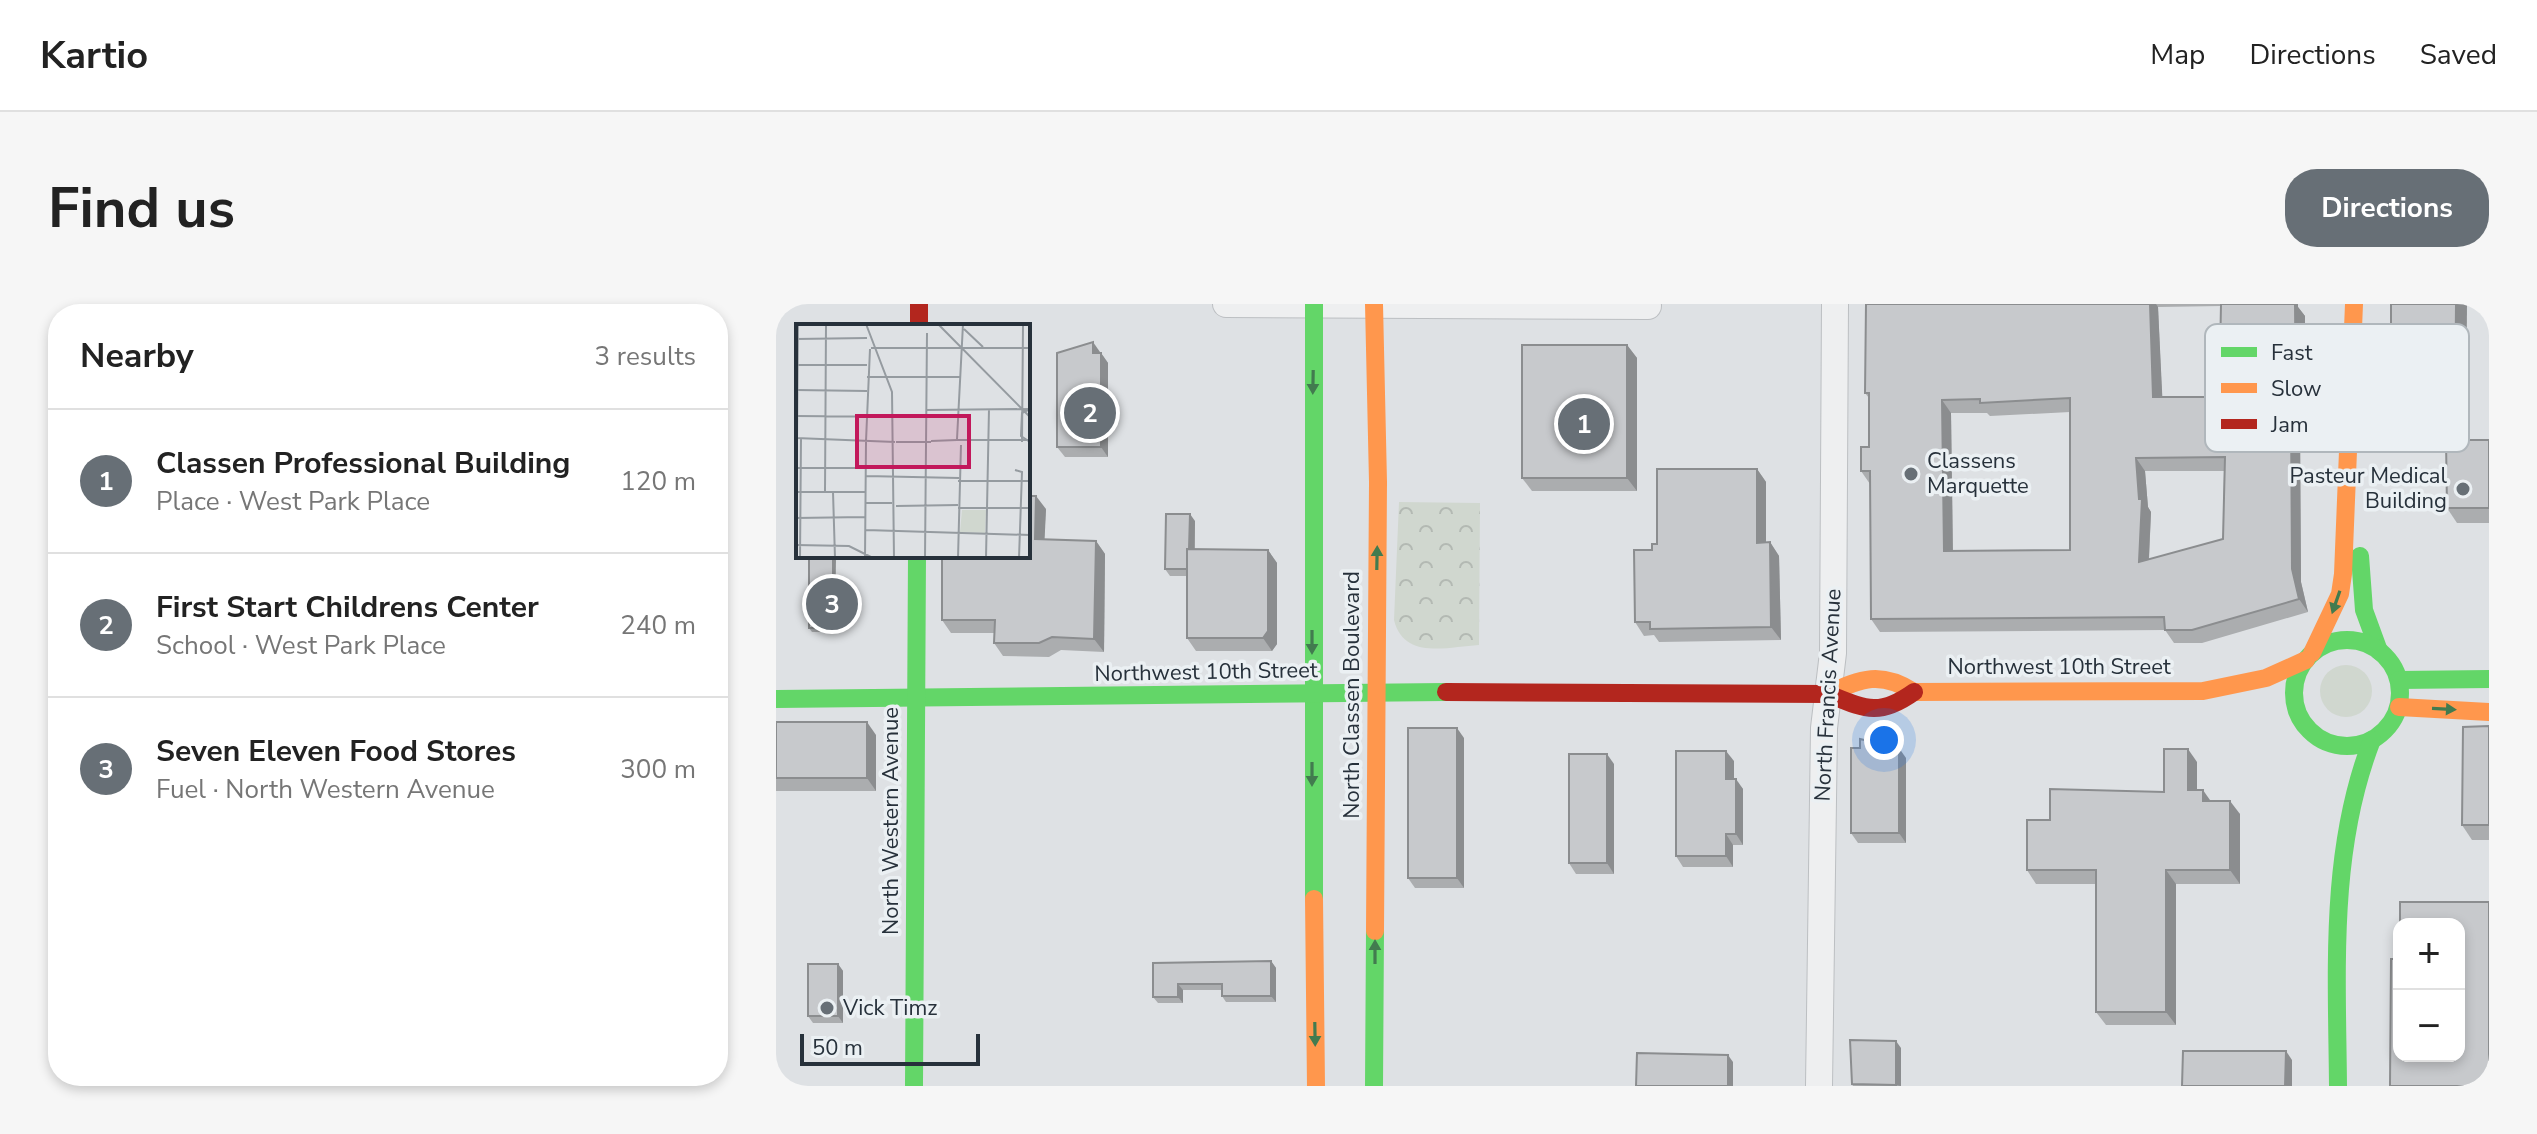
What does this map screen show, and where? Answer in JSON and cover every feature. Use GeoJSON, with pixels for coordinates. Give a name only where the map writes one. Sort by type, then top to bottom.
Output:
{"type":"FeatureCollection","features":[{"type":"Feature","properties":{"kind":"street"},"geometry":{"type":"LineString","coordinates":[[1226,304],[1648,306]]}},
{"type":"Feature","properties":{"kind":"street","name":"North Classen Boulevard"},"geometry":{"type":"LineString","coordinates":[[1314,304],[1312,696],[1316,1086]]}},
{"type":"Feature","properties":{"kind":"street","name":"North Francis Avenue"},"geometry":{"type":"LineString","coordinates":[[1819,1086],[1824,728],[1833,653],[1835,304]]}},
{"type":"Feature","properties":{"kind":"street"},"geometry":{"type":"LineString","coordinates":[[2354,304],[2354,324]]}},
{"type":"Feature","properties":{"kind":"street","name":"North Classen Boulevard"},"geometry":{"type":"LineString","coordinates":[[1374,305],[1378,482],[1374,1086]]}},
{"type":"Feature","properties":{"kind":"street"},"geometry":{"type":"LineString","coordinates":[[2299,717],[2294,688],[2340,594],[2349,452]]}},
{"type":"Feature","properties":{"kind":"street"},"geometry":{"type":"LineString","coordinates":[[2317,737],[2340,746],[2372,740],[2389,727],[2399,707],[2399,680],[2393,667],[2379,651],[2368,624],[2362,594],[2355,452]]}},
{"type":"Feature","properties":{"kind":"street","name":"North Western Avenue"},"geometry":{"type":"LineString","coordinates":[[914,1086],[917,558]]}},
{"type":"Feature","properties":{"kind":"street"},"geometry":{"type":"LineString","coordinates":[[2309,657],[2327,644],[2347,640],[2379,651]]}},
{"type":"Feature","properties":{"kind":"street","name":"Northwest 10th Street"},"geometry":{"type":"LineString","coordinates":[[2203,691],[2266,678],[2309,657]]}},
{"type":"Feature","properties":{"kind":"street","name":"Northwest 10th Street"},"geometry":{"type":"LineString","coordinates":[[1828,694],[1867,676],[1891,676],[1914,692],[2203,691],[2250,700]]}},
{"type":"Feature","properties":{"kind":"street"},"geometry":{"type":"LineString","coordinates":[[2399,680],[2489,679]]}},
{"type":"Feature","properties":{"kind":"street","name":"Northwest 10th Street"},"geometry":{"type":"LineString","coordinates":[[776,699],[1312,696],[1376,692],[1828,694],[1864,709],[1892,709],[1914,692]]}},
{"type":"Feature","properties":{"kind":"street"},"geometry":{"type":"LineString","coordinates":[[2276,707],[2299,717],[2317,737],[2328,760]]}},
{"type":"Feature","properties":{"kind":"street"},"geometry":{"type":"LineString","coordinates":[[2399,707],[2489,712]]}},
{"type":"Feature","properties":{"kind":"street"},"geometry":{"type":"LineString","coordinates":[[2342,849],[2357,775],[2372,740]]}},
{"type":"Feature","properties":{"kind":"street"},"geometry":{"type":"LineString","coordinates":[[2334,799],[2342,849],[2338,1086]]}},
{"type":"Feature","properties":{"kind":"green space"},"geometry":{"type":"Polygon","coordinates":[[[1399,502],[1480,503],[1479,645],[1428,648],[1407,641],[1399,633],[1394,620],[1399,502]]]}},
{"type":"Feature","properties":{"kind":"green space"},"geometry":{"type":"Polygon","coordinates":[[[2346,665],[2364,673],[2372,691],[2364,709],[2346,717],[2328,709],[2320,691],[2328,673],[2346,665]]]}},
{"type":"Feature","properties":{"kind":"building","name":"Classens Marquette"},"geometry":{"type":"Polygon","coordinates":[[[1866,304],[2150,304],[2153,397],[2205,397],[2205,452],[2291,452],[2292,569],[2299,599],[2192,630],[2165,630],[2164,617],[1871,619],[1870,471],[1861,471],[1861,447],[1869,447],[1869,393],[1865,393],[1866,304]],[[2070,398],[1980,403],[1980,399],[1942,400],[1944,551],[2070,550],[2070,398]],[[2225,457],[2136,458],[2139,499],[2142,499],[2139,562],[2223,539],[2225,457]]]}},
{"type":"Feature","properties":{"kind":"building","name":"Classens Marquette"},"geometry":{"type":"Polygon","coordinates":[[[2221,304],[2295,304],[2295,324],[2221,324],[2221,304]]]}},
{"type":"Feature","properties":{"kind":"building"},"geometry":{"type":"Polygon","coordinates":[[[2391,304],[2456,304],[2456,324],[2391,324],[2391,304]]]}},
{"type":"Feature","properties":{"kind":"building"},"geometry":{"type":"Polygon","coordinates":[[[1093,342],[1093,353],[1101,353],[1101,447],[1057,447],[1057,353],[1093,342]]]}},
{"type":"Feature","properties":{"kind":"building"},"geometry":{"type":"Polygon","coordinates":[[[1522,345],[1627,345],[1627,478],[1522,478],[1522,345]]]}},
{"type":"Feature","properties":{"kind":"building","name":"Pasteur Medical Building"},"geometry":{"type":"Polygon","coordinates":[[[2469,440],[2489,440],[2489,508],[2447,508],[2446,452],[2469,452],[2469,440]]]}},
{"type":"Feature","properties":{"kind":"building"},"geometry":{"type":"Polygon","coordinates":[[[1657,469],[1757,469],[1757,543],[1770,542],[1771,627],[1650,629],[1650,622],[1635,622],[1634,550],[1652,550],[1652,544],[1657,544],[1657,469]]]}},
{"type":"Feature","properties":{"kind":"building"},"geometry":{"type":"Polygon","coordinates":[[[1030,496],[1036,496],[1035,539],[1096,541],[1094,639],[1052,637],[1039,643],[994,643],[995,620],[942,620],[942,558],[1030,558],[1030,496]]]}},
{"type":"Feature","properties":{"kind":"building"},"geometry":{"type":"Polygon","coordinates":[[[1166,514],[1190,514],[1187,569],[1165,569],[1166,514]]]}},
{"type":"Feature","properties":{"kind":"building"},"geometry":{"type":"Polygon","coordinates":[[[1187,549],[1268,550],[1268,631],[1263,638],[1187,638],[1187,549]]]}},
{"type":"Feature","properties":{"kind":"building"},"geometry":{"type":"Polygon","coordinates":[[[809,558],[833,558],[833,628],[809,628],[809,558]]]}},
{"type":"Feature","properties":{"kind":"building"},"geometry":{"type":"Polygon","coordinates":[[[776,722],[867,722],[867,778],[776,778],[776,722]]]}},
{"type":"Feature","properties":{"kind":"building"},"geometry":{"type":"Polygon","coordinates":[[[2489,726],[2489,825],[2462,825],[2463,727],[2489,726]]]}},
{"type":"Feature","properties":{"kind":"building"},"geometry":{"type":"Polygon","coordinates":[[[1408,728],[1457,728],[1457,878],[1408,878],[1408,728]]]}},
{"type":"Feature","properties":{"kind":"building"},"geometry":{"type":"Polygon","coordinates":[[[1860,739],[1899,748],[1899,833],[1851,833],[1851,748],[1860,748],[1860,739]]]}},
{"type":"Feature","properties":{"kind":"building"},"geometry":{"type":"Polygon","coordinates":[[[2164,749],[2188,749],[2188,790],[2203,790],[2203,801],[2230,801],[2230,870],[2166,870],[2166,1012],[2096,1012],[2096,870],[2027,870],[2027,820],[2050,820],[2050,789],[2164,792],[2164,749]]]}},
{"type":"Feature","properties":{"kind":"building"},"geometry":{"type":"Polygon","coordinates":[[[1676,751],[1726,751],[1726,779],[1736,779],[1736,834],[1726,834],[1726,856],[1676,856],[1676,751]]]}},
{"type":"Feature","properties":{"kind":"building"},"geometry":{"type":"Polygon","coordinates":[[[1569,754],[1607,754],[1607,863],[1569,863],[1569,754]]]}},
{"type":"Feature","properties":{"kind":"building"},"geometry":{"type":"Polygon","coordinates":[[[2400,902],[2489,902],[2489,1086],[2390,1086],[2391,959],[2393,1062],[2465,1062],[2465,918],[2400,918],[2400,902]]]}},
{"type":"Feature","properties":{"kind":"building"},"geometry":{"type":"Polygon","coordinates":[[[1271,961],[1271,996],[1222,996],[1222,984],[1178,984],[1178,997],[1153,997],[1153,963],[1271,961]]]}},
{"type":"Feature","properties":{"kind":"building"},"geometry":{"type":"Polygon","coordinates":[[[808,964],[838,964],[838,1016],[808,1016],[808,964]]]}},
{"type":"Feature","properties":{"kind":"building"},"geometry":{"type":"Polygon","coordinates":[[[1850,1040],[1896,1041],[1896,1085],[1852,1084],[1850,1040]]]}},
{"type":"Feature","properties":{"kind":"building"},"geometry":{"type":"Polygon","coordinates":[[[2183,1051],[2286,1051],[2285,1086],[2182,1086],[2183,1051]]]}},
{"type":"Feature","properties":{"kind":"building"},"geometry":{"type":"Polygon","coordinates":[[[1637,1053],[1728,1055],[1728,1086],[1636,1086],[1637,1053]]]}},
{"type":"Feature","properties":{"kind":"traffic: fast"},"geometry":{"type":"LineString","coordinates":[[1314,304],[1314,899]]}},
{"type":"Feature","properties":{"kind":"traffic: fast"},"geometry":{"type":"LineString","coordinates":[[2360,556],[2364,610],[2379,651]]}},
{"type":"Feature","properties":{"kind":"traffic: fast"},"geometry":{"type":"LineString","coordinates":[[914,1086],[917,558]]}},
{"type":"Feature","properties":{"kind":"traffic: fast"},"geometry":{"type":"LineString","coordinates":[[2347,640],[2367,644],[2385,655],[2396,673],[2400,693],[2396,713],[2385,731],[2367,742],[2347,746],[2327,742],[2309,731],[2298,713],[2294,693],[2298,673],[2309,655],[2327,644],[2347,640]]}},
{"type":"Feature","properties":{"kind":"traffic: fast"},"geometry":{"type":"LineString","coordinates":[[2399,680],[2489,679]]}},
{"type":"Feature","properties":{"kind":"traffic: fast"},"geometry":{"type":"LineString","coordinates":[[776,699],[1446,692]]}},
{"type":"Feature","properties":{"kind":"traffic: fast"},"geometry":{"type":"LineString","coordinates":[[2338,1086],[2337,955],[2342,867],[2348,824],[2372,740]]}},
{"type":"Feature","properties":{"kind":"traffic: fast"},"geometry":{"type":"LineString","coordinates":[[1374,1086],[1375,931]]}},
{"type":"Feature","properties":{"kind":"traffic: slow"},"geometry":{"type":"LineString","coordinates":[[1374,304],[1378,482],[1375,931]]}},
{"type":"Feature","properties":{"kind":"traffic: slow"},"geometry":{"type":"LineString","coordinates":[[2353,324],[2354,304]]}},
{"type":"Feature","properties":{"kind":"traffic: slow"},"geometry":{"type":"LineString","coordinates":[[2312,653],[2340,594],[2348,452]]}},
{"type":"Feature","properties":{"kind":"traffic: slow"},"geometry":{"type":"LineString","coordinates":[[1828,694],[1871,679],[1891,681],[1914,692],[2203,691],[2266,678],[2306,660]]}},
{"type":"Feature","properties":{"kind":"traffic: slow"},"geometry":{"type":"LineString","coordinates":[[2399,707],[2489,712]]}},
{"type":"Feature","properties":{"kind":"traffic: slow"},"geometry":{"type":"LineString","coordinates":[[1314,899],[1316,1086]]}},
{"type":"Feature","properties":{"kind":"traffic: jam"},"geometry":{"type":"LineString","coordinates":[[919,304],[919,324]]}},
{"type":"Feature","properties":{"kind":"traffic: jam"},"geometry":{"type":"LineString","coordinates":[[1446,692],[1828,694],[1872,708],[1891,705],[1914,692]]}},
{"type":"Feature","properties":{"kind":"place","name":"First Start Childrens Center"},"geometry":{"type":"Point","coordinates":[1090,413]}},
{"type":"Feature","properties":{"kind":"place","name":"Classen Professional Building"},"geometry":{"type":"Point","coordinates":[1584,424]}},
{"type":"Feature","properties":{"kind":"place","name":"Classens Marquette"},"geometry":{"type":"Point","coordinates":[1911,474]}},
{"type":"Feature","properties":{"kind":"place","name":"Pasteur Medical Building"},"geometry":{"type":"Point","coordinates":[2463,489]}},
{"type":"Feature","properties":{"kind":"place","name":"Seven Eleven Food Stores"},"geometry":{"type":"Point","coordinates":[832,604]}},
{"type":"Feature","properties":{"kind":"place","name":"Vick Timz"},"geometry":{"type":"Point","coordinates":[827,1008]}}]}
